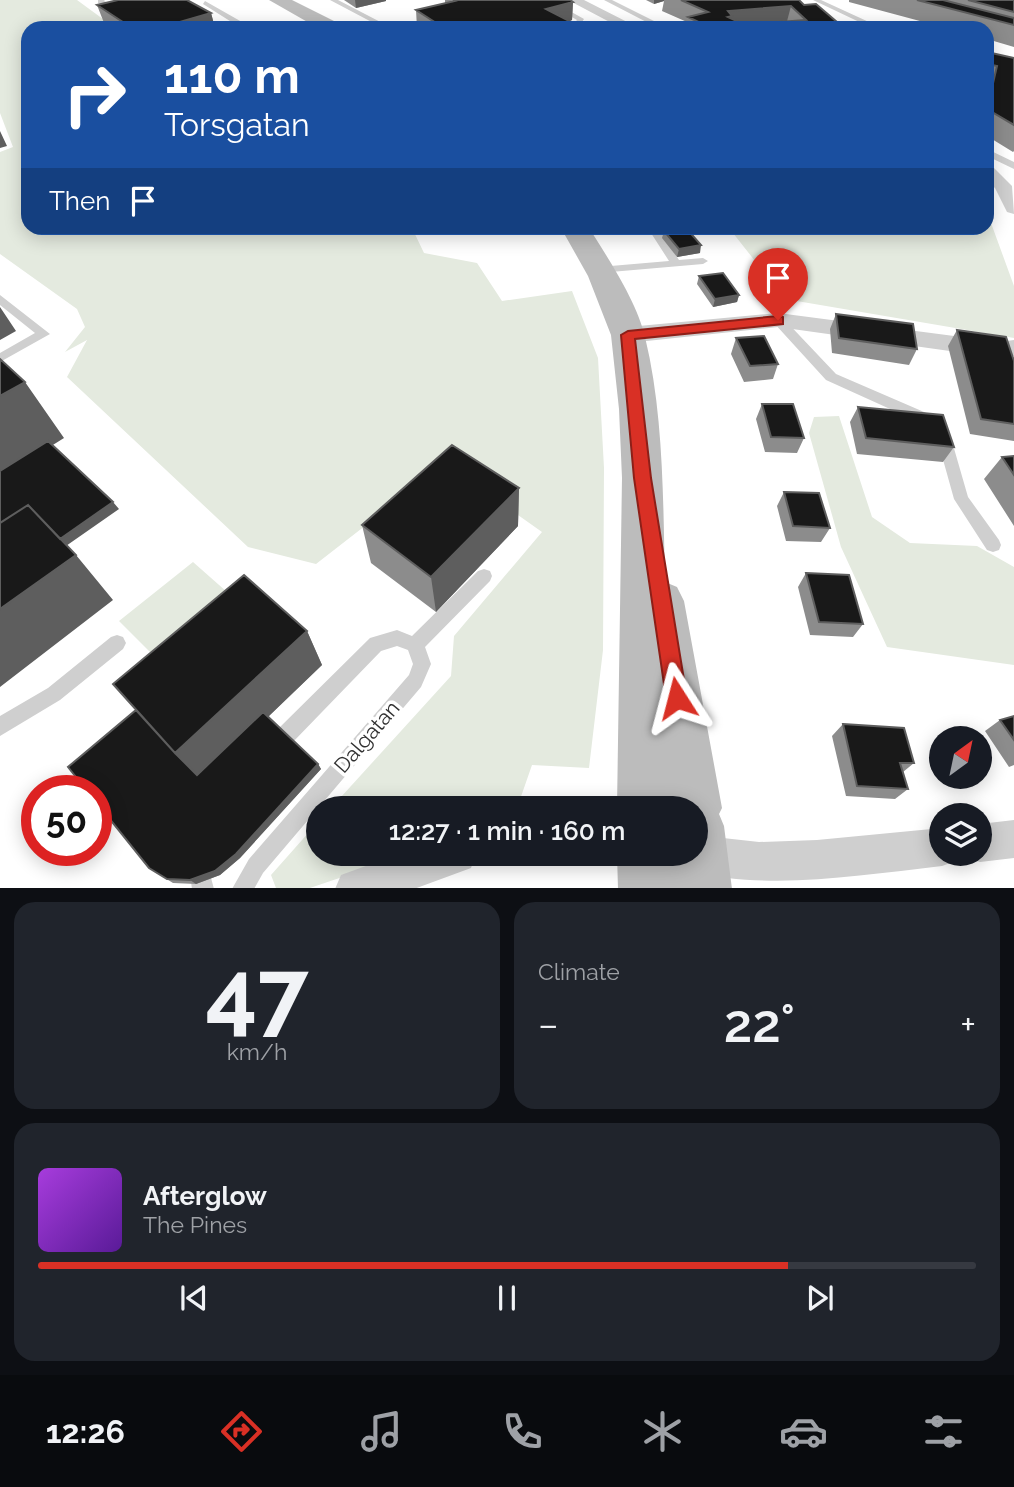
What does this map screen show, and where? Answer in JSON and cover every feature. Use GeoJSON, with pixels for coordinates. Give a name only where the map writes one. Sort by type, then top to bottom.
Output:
{"type":"FeatureCollection","features":[{"type":"Feature","properties":{"kind":"main road"},"geometry":{"type":"LineString","coordinates":[[278,0],[319,21]]}},
{"type":"Feature","properties":{"kind":"main road"},"geometry":{"type":"LineString","coordinates":[[579,235],[599,270],[628,335],[642,478],[689,796]]}},
{"type":"Feature","properties":{"kind":"main road"},"geometry":{"type":"LineString","coordinates":[[642,478],[645,796]]}},
{"type":"Feature","properties":{"kind":"main road"},"geometry":{"type":"LineString","coordinates":[[646,866],[647,888]]}},
{"type":"Feature","properties":{"kind":"street"},"geometry":{"type":"LineString","coordinates":[[573,0],[617,21]]}},
{"type":"Feature","properties":{"kind":"street"},"geometry":{"type":"LineString","coordinates":[[994,178],[1003,186],[1014,208]]}},
{"type":"Feature","properties":{"kind":"street"},"geometry":{"type":"LineString","coordinates":[[628,335],[778,320],[1000,350],[1012,356]]}},
{"type":"Feature","properties":{"kind":"street"},"geometry":{"type":"LineString","coordinates":[[992,842],[1014,839]]}},
{"type":"Feature","properties":{"kind":"street"},"geometry":{"type":"LineString","coordinates":[[708,850],[759,862],[817,860],[929,848]]}},
{"type":"Feature","properties":{"kind":"street"},"geometry":{"type":"LineString","coordinates":[[355,888],[421,866]]}},
{"type":"Feature","properties":{"kind":"lane"},"geometry":{"type":"LineString","coordinates":[[102,0],[100,2],[113,9],[123,9],[151,0]]}},
{"type":"Feature","properties":{"kind":"lane"},"geometry":{"type":"LineString","coordinates":[[332,0],[374,21]]}},
{"type":"Feature","properties":{"kind":"lane"},"geometry":{"type":"LineString","coordinates":[[545,0],[581,19],[579,21]]}},
{"type":"Feature","properties":{"kind":"lane"},"geometry":{"type":"LineString","coordinates":[[607,0],[650,21]]}},
{"type":"Feature","properties":{"kind":"lane"},"geometry":{"type":"LineString","coordinates":[[816,0],[862,21]]}},
{"type":"Feature","properties":{"kind":"lane"},"geometry":{"type":"LineString","coordinates":[[193,6],[203,2],[234,21]]}},
{"type":"Feature","properties":{"kind":"lane"},"geometry":{"type":"LineString","coordinates":[[994,156],[1014,166]]}},
{"type":"Feature","properties":{"kind":"lane"},"geometry":{"type":"LineString","coordinates":[[657,235],[676,263]]}},
{"type":"Feature","properties":{"kind":"lane"},"geometry":{"type":"LineString","coordinates":[[599,270],[703,261]]}},
{"type":"Feature","properties":{"kind":"lane"},"geometry":{"type":"LineString","coordinates":[[0,299],[44,334],[0,358]]}},
{"type":"Feature","properties":{"kind":"lane"},"geometry":{"type":"LineString","coordinates":[[778,320],[831,377],[932,421],[944,438],[961,499],[993,545]]}},
{"type":"Feature","properties":{"kind":"lane"},"geometry":{"type":"LineString","coordinates":[[285,736],[376,644],[397,638],[415,645],[484,576]]}},
{"type":"Feature","properties":{"kind":"lane"},"geometry":{"type":"LineString","coordinates":[[0,727],[54,694],[117,643]]}},
{"type":"Feature","properties":{"kind":"lane","name":"Dalgatan"},"geometry":{"type":"LineString","coordinates":[[242,888],[256,866],[415,681],[422,664],[415,645]]}},
{"type":"Feature","properties":{"kind":"shaded area"},"geometry":{"type":"Polygon","coordinates":[[[0,0],[77,0],[106,21],[21,21],[21,235],[415,235],[424,253],[477,263],[502,301],[572,291],[598,358],[604,468],[603,650],[589,768],[532,765],[521,796],[342,796],[451,676],[454,636],[542,532],[460,474],[379,515],[316,564],[248,547],[67,377],[87,340],[65,352],[85,327],[77,309],[0,254],[0,152],[13,147],[0,113],[0,0]]]}},
{"type":"Feature","properties":{"kind":"shaded area"},"geometry":{"type":"Polygon","coordinates":[[[994,231],[1014,286],[1014,338],[785,299],[735,235],[994,235],[994,231]]]}},
{"type":"Feature","properties":{"kind":"shaded area"},"geometry":{"type":"Polygon","coordinates":[[[839,416],[872,517],[910,543],[977,546],[1014,567],[1014,665],[887,647],[841,547],[809,433],[814,417],[839,416]]]}},
{"type":"Feature","properties":{"kind":"shaded area"},"geometry":{"type":"Polygon","coordinates":[[[193,562],[227,592],[153,655],[119,621],[193,562]]]}},
{"type":"Feature","properties":{"kind":"shaded area"},"geometry":{"type":"Polygon","coordinates":[[[306,836],[306,866],[375,866],[310,888],[276,888],[271,875],[306,836]]]}},
{"type":"Feature","properties":{"kind":"building"},"geometry":{"type":"Polygon","coordinates":[[[118,0],[187,0],[211,13],[183,21],[121,21],[97,5],[118,0]]]}},
{"type":"Feature","properties":{"kind":"building"},"geometry":{"type":"Polygon","coordinates":[[[453,0],[573,2],[546,9],[569,21],[433,21],[416,10],[455,1],[453,0]]]}},
{"type":"Feature","properties":{"kind":"building"},"geometry":{"type":"Polygon","coordinates":[[[681,0],[799,0],[804,5],[816,4],[836,21],[792,21],[806,20],[791,6],[728,11],[732,16],[728,17],[737,21],[696,21],[688,17],[708,12],[681,0]]]}},
{"type":"Feature","properties":{"kind":"building"},"geometry":{"type":"Polygon","coordinates":[[[917,0],[943,0],[1014,18],[1014,25],[917,0]]]}},
{"type":"Feature","properties":{"kind":"building"},"geometry":{"type":"Polygon","coordinates":[[[968,0],[1014,0],[1014,12],[968,0]]]}},
{"type":"Feature","properties":{"kind":"building"},"geometry":{"type":"Polygon","coordinates":[[[994,54],[1014,58],[1014,125],[994,113],[994,79],[997,66],[994,65],[994,54]]]}},
{"type":"Feature","properties":{"kind":"building"},"geometry":{"type":"Polygon","coordinates":[[[667,235],[692,235],[701,245],[679,249],[667,235]]]}},
{"type":"Feature","properties":{"kind":"building"},"geometry":{"type":"Polygon","coordinates":[[[723,273],[739,295],[715,299],[699,276],[723,273]]]}},
{"type":"Feature","properties":{"kind":"building"},"geometry":{"type":"Polygon","coordinates":[[[836,314],[913,324],[917,349],[839,338],[836,314]]]}},
{"type":"Feature","properties":{"kind":"building"},"geometry":{"type":"Polygon","coordinates":[[[957,330],[1006,337],[1014,361],[1014,424],[981,419],[957,330]]]}},
{"type":"Feature","properties":{"kind":"building"},"geometry":{"type":"Polygon","coordinates":[[[764,336],[778,364],[750,366],[736,338],[764,336]]]}},
{"type":"Feature","properties":{"kind":"building"},"geometry":{"type":"Polygon","coordinates":[[[0,359],[25,382],[0,396],[0,359]]]}},
{"type":"Feature","properties":{"kind":"building"},"geometry":{"type":"Polygon","coordinates":[[[762,404],[793,404],[804,438],[771,437],[762,404]]]}},
{"type":"Feature","properties":{"kind":"building"},"geometry":{"type":"Polygon","coordinates":[[[858,407],[943,415],[954,447],[866,438],[858,407]]]}},
{"type":"Feature","properties":{"kind":"building"},"geometry":{"type":"Polygon","coordinates":[[[48,441],[113,502],[60,539],[28,505],[0,523],[0,471],[48,441]]]}},
{"type":"Feature","properties":{"kind":"building"},"geometry":{"type":"Polygon","coordinates":[[[452,445],[519,488],[431,577],[362,525],[452,445]]]}},
{"type":"Feature","properties":{"kind":"building"},"geometry":{"type":"Polygon","coordinates":[[[1014,456],[1014,475],[1002,457],[1014,456]]]}},
{"type":"Feature","properties":{"kind":"building"},"geometry":{"type":"Polygon","coordinates":[[[784,492],[819,493],[830,528],[793,526],[784,492]]]}},
{"type":"Feature","properties":{"kind":"building"},"geometry":{"type":"Polygon","coordinates":[[[28,505],[76,555],[0,609],[0,523],[28,505]]]}},
{"type":"Feature","properties":{"kind":"building"},"geometry":{"type":"Polygon","coordinates":[[[806,573],[849,575],[863,624],[819,622],[806,573]]]}},
{"type":"Feature","properties":{"kind":"building"},"geometry":{"type":"Polygon","coordinates":[[[244,575],[307,631],[175,753],[113,684],[244,575]]]}},
{"type":"Feature","properties":{"kind":"building"},"geometry":{"type":"Polygon","coordinates":[[[136,710],[197,775],[263,712],[318,764],[236,854],[215,871],[190,880],[167,879],[149,868],[112,822],[112,775],[74,775],[68,767],[136,710]]]}},
{"type":"Feature","properties":{"kind":"building"},"geometry":{"type":"Polygon","coordinates":[[[1014,716],[1014,740],[1000,720],[1014,716]]]}},
{"type":"Feature","properties":{"kind":"building"},"geometry":{"type":"Polygon","coordinates":[[[843,724],[904,728],[914,763],[900,763],[908,789],[857,786],[843,724]]]}},
{"type":"Feature","properties":{"kind":"route"},"geometry":{"type":"LineString","coordinates":[[677,698],[642,478],[628,335],[778,320]]}}]}
